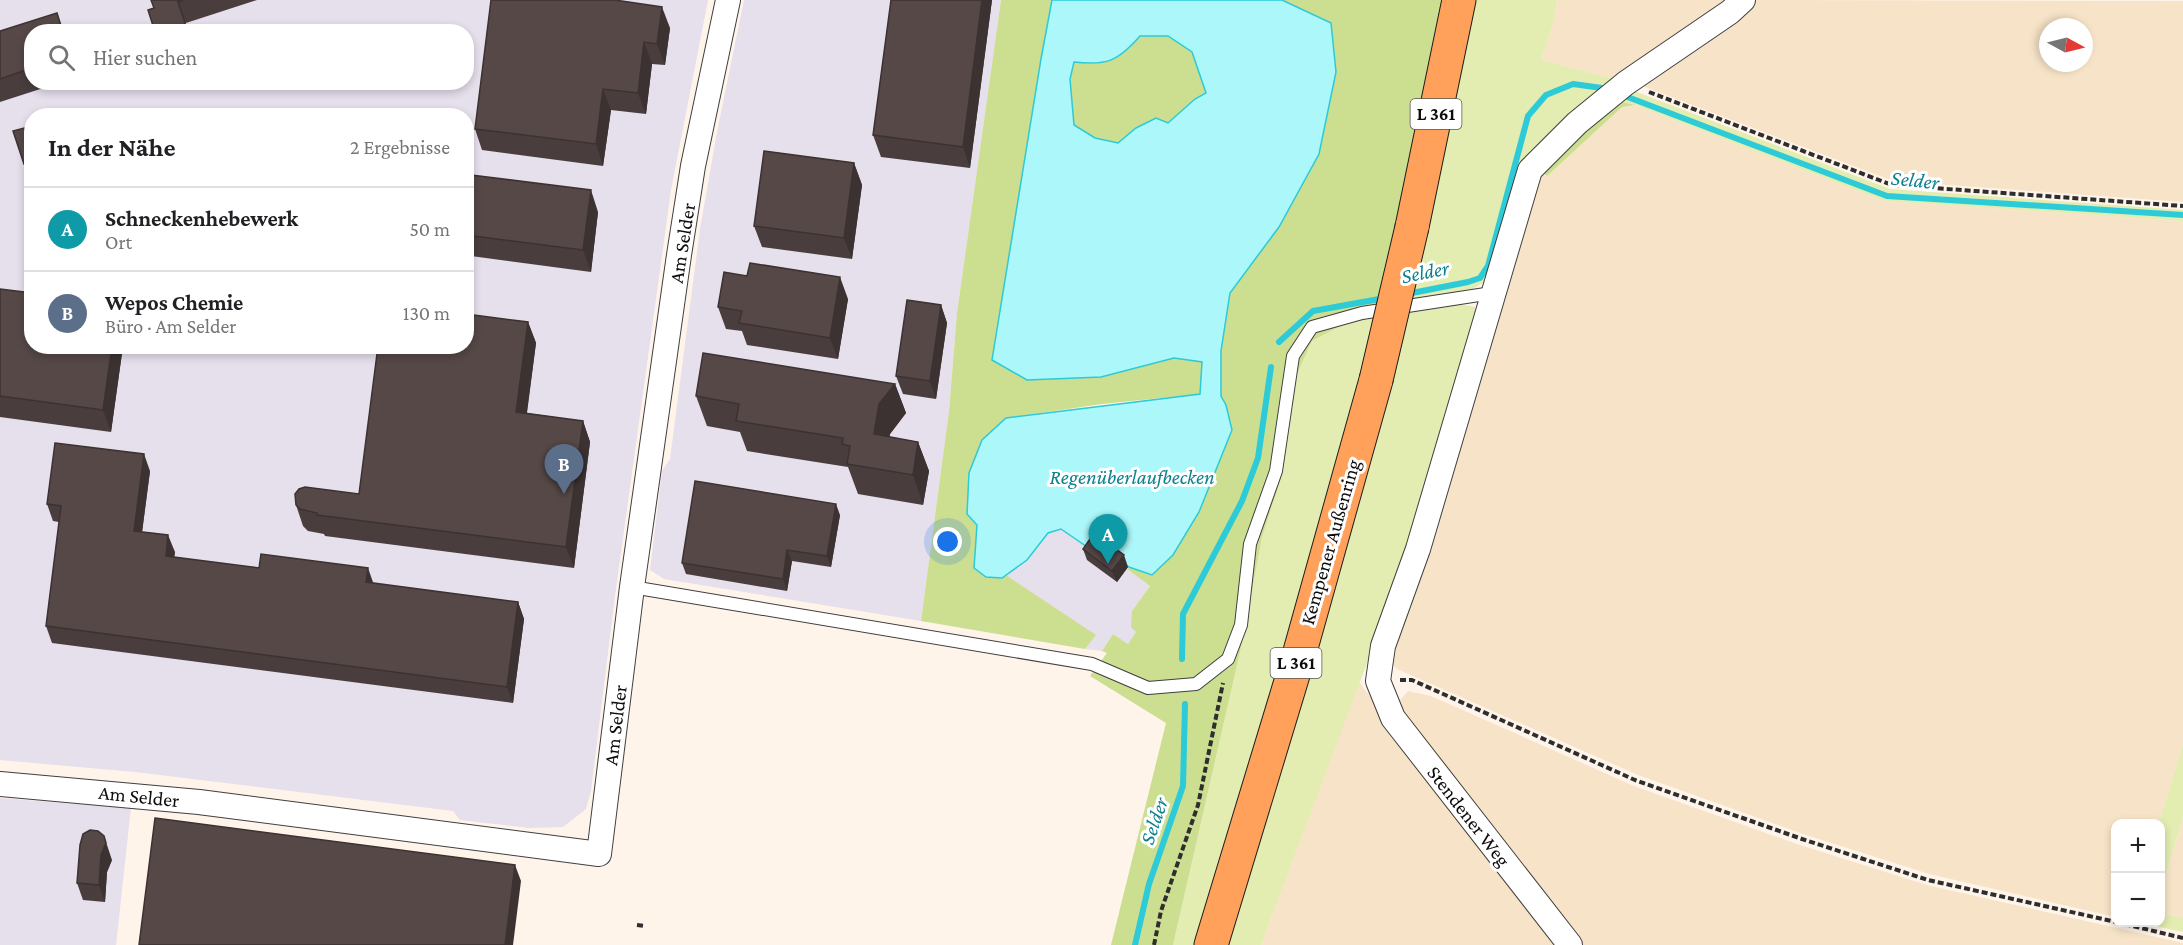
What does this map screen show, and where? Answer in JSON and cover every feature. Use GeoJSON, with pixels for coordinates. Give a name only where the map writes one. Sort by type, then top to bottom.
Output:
{"type":"FeatureCollection","features":[{"type":"Feature","properties":{"kind":"main road","name":"Kempener Außenring"},"geometry":{"type":"LineString","coordinates":[[1210,945],[1299,655],[1376,380],[1412,227],[1459,0]]}},
{"type":"Feature","properties":{"kind":"street","name":"Am Selder"},"geometry":{"type":"LineString","coordinates":[[0,783],[189,801],[599,854],[632,587],[693,166],[728,0]]}},
{"type":"Feature","properties":{"kind":"street"},"geometry":{"type":"LineString","coordinates":[[1378,681],[1383,646],[1418,549],[1530,170],[1576,123],[1620,88],[1730,12],[1743,0]]}},
{"type":"Feature","properties":{"kind":"street","name":"Stendener Weg"},"geometry":{"type":"LineString","coordinates":[[1378,681],[1393,718],[1570,945]]}},
{"type":"Feature","properties":{"kind":"lane"},"geometry":{"type":"LineString","coordinates":[[632,587],[1092,664],[1148,688],[1196,684],[1228,659],[1241,625],[1250,544],[1276,471],[1293,356],[1312,327],[1362,314],[1492,293]]}},
{"type":"Feature","properties":{"kind":"path"},"geometry":{"type":"LineString","coordinates":[[1620,88],[1892,185],[2183,206]]}},
{"type":"Feature","properties":{"kind":"path"},"geometry":{"type":"LineString","coordinates":[[1154,945],[1161,911],[1198,805],[1228,659]]}},
{"type":"Feature","properties":{"kind":"path"},"geometry":{"type":"LineString","coordinates":[[1378,681],[1412,680],[1635,780],[1813,843],[1928,880],[2111,921]]}},
{"type":"Feature","properties":{"kind":"path"},"geometry":{"type":"LineString","coordinates":[[637,925],[645,926]]}},
{"type":"Feature","properties":{"kind":"path"},"geometry":{"type":"LineString","coordinates":[[2137,927],[2183,938]]}},
{"type":"Feature","properties":{"kind":"shaded area"},"geometry":{"type":"Polygon","coordinates":[[[0,0],[708,0],[671,190],[615,596],[591,791],[586,809],[563,827],[529,828],[460,820],[453,811],[135,772],[0,760],[0,0]]]}},
{"type":"Feature","properties":{"kind":"shaded area"},"geometry":{"type":"Polygon","coordinates":[[[744,0],[1001,0],[957,313],[949,411],[921,621],[664,579],[650,570],[662,471],[670,459],[700,229],[744,0]]]}},
{"type":"Feature","properties":{"kind":"shaded area"},"geometry":{"type":"Polygon","coordinates":[[[1557,0],[1733,0],[1622,81],[1541,60],[1552,28],[1557,0]]]}},
{"type":"Feature","properties":{"kind":"shaded area"},"geometry":{"type":"Polygon","coordinates":[[[1751,0],[2183,1],[2183,202],[1893,181],[1637,84],[1751,0]]]}},
{"type":"Feature","properties":{"kind":"shaded area"},"geometry":{"type":"Polygon","coordinates":[[[1635,105],[1884,201],[2183,221],[2183,744],[2160,819],[2111,819],[2111,916],[1929,874],[1803,834],[1638,775],[1397,669],[1389,661],[1530,187],[1543,172],[1547,176],[1622,107],[1635,105]]]}},
{"type":"Feature","properties":{"kind":"shaded area"},"geometry":{"type":"Polygon","coordinates":[[[1061,529],[1092,551],[1098,544],[1150,586],[1132,611],[1136,632],[1128,644],[1113,634],[1102,651],[1085,649],[1095,635],[1006,575],[1027,560],[1048,533],[1061,529]]]}},
{"type":"Feature","properties":{"kind":"shaded area"},"geometry":{"type":"Polygon","coordinates":[[[1359,682],[1530,906],[1561,945],[1261,945],[1359,682]]]}},
{"type":"Feature","properties":{"kind":"shaded area"},"geometry":{"type":"Polygon","coordinates":[[[1408,691],[1431,696],[1634,786],[1800,845],[1927,885],[2183,943],[2183,945],[1576,945],[1395,706],[1408,691]]]}},
{"type":"Feature","properties":{"kind":"shaded area"},"geometry":{"type":"Polygon","coordinates":[[[0,798],[131,808],[116,945],[0,945],[0,798]]]}},
{"type":"Feature","properties":{"kind":"shaded area"},"geometry":{"type":"Polygon","coordinates":[[[2183,817],[2183,918],[2165,914],[2165,878],[2183,817]]]}},
{"type":"Feature","properties":{"kind":"green space"},"geometry":{"type":"Polygon","coordinates":[[[1001,0],[1052,0],[992,360],[1101,377],[1174,358],[1203,362],[1200,394],[1102,404],[1006,418],[977,525],[974,568],[1002,578],[1006,575],[1096,635],[1085,649],[921,621],[949,411],[957,313],[1001,0]]]}},
{"type":"Feature","properties":{"kind":"green space"},"geometry":{"type":"Polygon","coordinates":[[[1282,0],[1446,0],[1375,317],[1344,324],[1312,341],[1297,374],[1282,476],[1262,537],[1245,630],[1173,945],[1111,945],[1166,723],[1090,676],[1107,653],[1102,651],[1113,634],[1128,644],[1136,632],[1131,627],[1132,611],[1150,586],[1127,569],[1129,567],[1152,575],[1173,555],[1199,512],[1232,430],[1226,405],[1221,397],[1221,351],[1230,293],[1279,227],[1331,23],[1282,0]]]}},
{"type":"Feature","properties":{"kind":"green space"},"geometry":{"type":"Polygon","coordinates":[[[1472,0],[1557,0],[1552,28],[1541,60],[1622,81],[1541,150],[1487,281],[1472,289],[1408,300],[1472,0]]]}},
{"type":"Feature","properties":{"kind":"green space"},"geometry":{"type":"Polygon","coordinates":[[[1140,36],[1168,36],[1192,52],[1206,93],[1195,99],[1168,123],[1136,128],[1118,143],[1095,138],[1074,125],[1070,79],[1074,62],[1092,64],[1129,48],[1140,36]]]}},
{"type":"Feature","properties":{"kind":"green space"},"geometry":{"type":"Polygon","coordinates":[[[1629,89],[1890,189],[2183,210],[2183,221],[1884,201],[1635,105],[1614,100],[1629,89]]]}},
{"type":"Feature","properties":{"kind":"green space"},"geometry":{"type":"Polygon","coordinates":[[[1614,100],[1635,105],[1622,107],[1547,176],[1543,172],[1614,100]]]}},
{"type":"Feature","properties":{"kind":"green space"},"geometry":{"type":"Polygon","coordinates":[[[1453,303],[1475,307],[1477,330],[1411,546],[1261,945],[1222,945],[1405,312],[1453,303]]]}},
{"type":"Feature","properties":{"kind":"green space"},"geometry":{"type":"Polygon","coordinates":[[[1375,317],[1362,376],[1264,728],[1198,945],[1173,945],[1245,630],[1262,537],[1282,476],[1297,374],[1312,341],[1344,324],[1375,317]]]}},
{"type":"Feature","properties":{"kind":"green space"},"geometry":{"type":"Polygon","coordinates":[[[2183,744],[2183,817],[2165,878],[2165,819],[2160,819],[2183,744]]]}},
{"type":"Feature","properties":{"kind":"green space"},"geometry":{"type":"Polygon","coordinates":[[[2165,914],[2183,918],[2183,932],[2160,927],[2165,927],[2165,914]]]}},
{"type":"Feature","properties":{"kind":"water","name":"Regenüberlaufbecken"},"geometry":{"type":"Polygon","coordinates":[[[1052,0],[1282,0],[1331,23],[1336,72],[1319,154],[1279,227],[1230,293],[1221,351],[1221,396],[1226,405],[1232,430],[1199,512],[1173,555],[1152,575],[1129,567],[1098,544],[1093,551],[1061,529],[1048,533],[1027,560],[1002,578],[986,577],[974,568],[977,525],[967,514],[969,473],[982,440],[1006,418],[1200,394],[1202,362],[1174,358],[1101,377],[1027,380],[992,360],[1052,0]],[[1140,36],[1125,51],[1104,62],[1074,62],[1070,79],[1074,125],[1095,138],[1118,143],[1136,128],[1156,118],[1168,123],[1195,99],[1206,93],[1192,52],[1168,36],[1140,36]]]}},
{"type":"Feature","properties":{"kind":"building"},"geometry":{"type":"Polygon","coordinates":[[[151,0],[183,0],[178,2],[185,24],[152,24],[148,10],[154,8],[151,0]]]}},
{"type":"Feature","properties":{"kind":"building"},"geometry":{"type":"Polygon","coordinates":[[[491,0],[615,0],[662,7],[657,44],[644,42],[638,93],[603,89],[596,144],[475,129],[491,0]]]}},
{"type":"Feature","properties":{"kind":"building"},"geometry":{"type":"Polygon","coordinates":[[[891,0],[982,0],[963,147],[873,135],[891,0]]]}},
{"type":"Feature","properties":{"kind":"building"},"geometry":{"type":"Polygon","coordinates":[[[57,13],[60,24],[24,24],[24,71],[0,79],[0,31],[57,13]]]}},
{"type":"Feature","properties":{"kind":"building"},"geometry":{"type":"Polygon","coordinates":[[[24,128],[24,164],[13,131],[24,128]]]}},
{"type":"Feature","properties":{"kind":"building"},"geometry":{"type":"Polygon","coordinates":[[[764,151],[854,163],[844,238],[754,226],[764,151]]]}},
{"type":"Feature","properties":{"kind":"building"},"geometry":{"type":"Polygon","coordinates":[[[474,175],[591,190],[583,250],[474,236],[474,175]]]}},
{"type":"Feature","properties":{"kind":"building"},"geometry":{"type":"Polygon","coordinates":[[[750,263],[840,277],[830,338],[739,323],[742,311],[718,307],[724,272],[747,276],[750,263]]]}},
{"type":"Feature","properties":{"kind":"building"},"geometry":{"type":"Polygon","coordinates":[[[0,289],[24,292],[24,354],[111,354],[103,410],[0,396],[0,289]]]}},
{"type":"Feature","properties":{"kind":"building"},"geometry":{"type":"Polygon","coordinates":[[[907,300],[941,305],[930,381],[896,376],[907,300]]]}},
{"type":"Feature","properties":{"kind":"building"},"geometry":{"type":"Polygon","coordinates":[[[474,315],[528,322],[516,412],[583,421],[566,547],[317,515],[317,513],[300,509],[296,505],[295,494],[299,489],[305,487],[359,494],[377,354],[474,354],[474,315]]]}},
{"type":"Feature","properties":{"kind":"building"},"geometry":{"type":"Polygon","coordinates":[[[703,353],[895,384],[879,404],[874,434],[918,442],[913,475],[847,464],[850,446],[842,444],[843,438],[736,421],[739,404],[696,396],[703,353]]]}},
{"type":"Feature","properties":{"kind":"building"},"geometry":{"type":"Polygon","coordinates":[[[55,443],[144,454],[134,531],[168,535],[166,556],[259,568],[261,554],[368,568],[366,582],[518,602],[507,687],[46,626],[61,506],[47,504],[55,443]]]}},
{"type":"Feature","properties":{"kind":"building"},"geometry":{"type":"Polygon","coordinates":[[[695,481],[836,504],[827,556],[787,550],[783,579],[682,563],[695,481]]]}},
{"type":"Feature","properties":{"kind":"building"},"geometry":{"type":"Polygon","coordinates":[[[1094,533],[1124,555],[1112,571],[1083,549],[1094,533]]]}},
{"type":"Feature","properties":{"kind":"building"},"geometry":{"type":"Polygon","coordinates":[[[155,818],[515,865],[505,945],[139,945],[155,818]]]}},
{"type":"Feature","properties":{"kind":"building"},"geometry":{"type":"Polygon","coordinates":[[[90,830],[98,831],[104,836],[106,843],[101,855],[99,885],[77,883],[80,845],[83,834],[90,830]]]}},
{"type":"Feature","properties":{"kind":"waterway","name":"Selder"},"geometry":{"type":"LineString","coordinates":[[1407,294],[1480,278],[1488,266],[1528,116],[1546,95],[1573,84],[1602,88]]}},
{"type":"Feature","properties":{"kind":"waterway","name":"Selder"},"geometry":{"type":"LineString","coordinates":[[1625,96],[1887,196],[2183,215]]}},
{"type":"Feature","properties":{"kind":"waterway","name":"Selder"},"geometry":{"type":"LineString","coordinates":[[1279,342],[1313,311],[1385,298]]}},
{"type":"Feature","properties":{"kind":"waterway","name":"Selder"},"geometry":{"type":"LineString","coordinates":[[1182,659],[1183,614],[1242,501],[1258,458],[1271,367]]}},
{"type":"Feature","properties":{"kind":"waterway","name":"Selder"},"geometry":{"type":"LineString","coordinates":[[1135,945],[1149,884],[1183,786],[1185,704]]}},
{"type":"Feature","properties":{"kind":"place","name":"Wepos Chemie"},"geometry":{"type":"Point","coordinates":[564,494]}},
{"type":"Feature","properties":{"kind":"place","name":"Schneckenhebewerk"},"geometry":{"type":"Point","coordinates":[1108,564]}}]}
